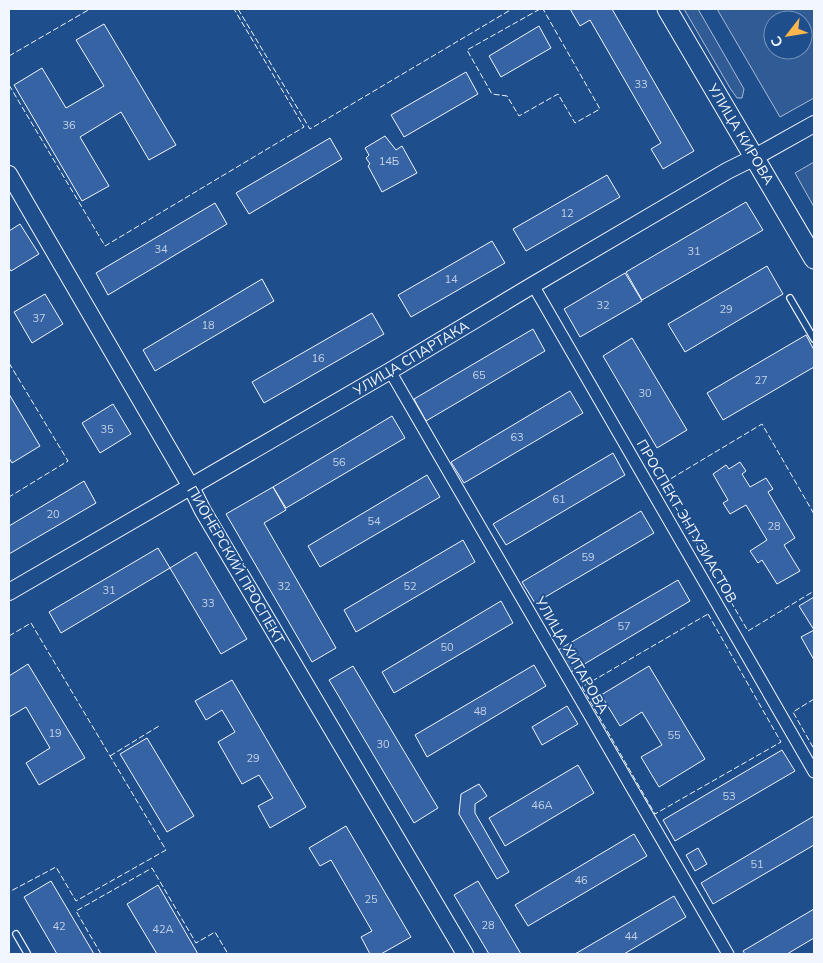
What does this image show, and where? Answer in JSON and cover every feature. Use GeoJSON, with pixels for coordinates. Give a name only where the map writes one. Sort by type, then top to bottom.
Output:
{"type":"FeatureCollection","features":[{"type":"Feature","properties":{"kind":"main road","name":"УЛИЦА КИРОВА"},"geometry":{"type":"LineString","coordinates":[[667,9],[814,259]]}},
{"type":"Feature","properties":{"kind":"street","name":"УЛИЦА СПАРТАКА"},"geometry":{"type":"LineString","coordinates":[[9,592],[390,371],[727,171],[755,158],[814,124]]}},
{"type":"Feature","properties":{"kind":"street","name":"ПИОНЕРСКИЙ ПРОСПЕКТ"},"geometry":{"type":"LineString","coordinates":[[9,174],[191,487],[203,511],[464,954]]}},
{"type":"Feature","properties":{"kind":"street","name":"ПРОСПЕКТ ЭНТУЗИАСТОВ"},"geometry":{"type":"LineString","coordinates":[[533,285],[814,772]]}},
{"type":"Feature","properties":{"kind":"street","name":"УЛИЦА ХИТАРОВА"},"geometry":{"type":"LineString","coordinates":[[390,371],[728,954]]}},
{"type":"Feature","properties":{"kind":"lane"},"geometry":{"type":"LineString","coordinates":[[790,298],[814,339]]}},
{"type":"Feature","properties":{"kind":"lane"},"geometry":{"type":"LineString","coordinates":[[16,934],[27,953]]}},
{"type":"Feature","properties":{"kind":"shaded area"},"geometry":{"type":"Polygon","coordinates":[[[684,9],[698,9],[744,89],[742,98],[737,98],[730,88],[684,9]]]}},
{"type":"Feature","properties":{"kind":"shaded area"},"geometry":{"type":"Polygon","coordinates":[[[717,9],[814,9],[814,98],[780,117],[717,9]]]}},
{"type":"Feature","properties":{"kind":"shaded area"},"geometry":{"type":"Polygon","coordinates":[[[814,162],[814,207],[795,173],[814,162]]]}},
{"type":"Feature","properties":{"kind":"building"},"geometry":{"type":"Polygon","coordinates":[[[570,9],[612,9],[694,151],[663,169],[651,149],[661,143],[590,20],[580,26],[570,9]]]}},
{"type":"Feature","properties":{"kind":"building"},"geometry":{"type":"Polygon","coordinates":[[[104,24],[176,145],[149,160],[121,112],[80,137],[109,186],[82,201],[14,85],[42,68],[66,108],[104,86],[76,40],[104,24]]]}},
{"type":"Feature","properties":{"kind":"building"},"geometry":{"type":"Polygon","coordinates":[[[539,26],[551,48],[501,77],[489,56],[539,26]]]}},
{"type":"Feature","properties":{"kind":"building"},"geometry":{"type":"Polygon","coordinates":[[[466,72],[478,94],[404,137],[391,115],[466,72]]]}},
{"type":"Feature","properties":{"kind":"building"},"geometry":{"type":"Polygon","coordinates":[[[385,136],[396,150],[402,146],[417,173],[382,192],[368,166],[370,164],[366,158],[369,155],[365,148],[385,136]]]}},
{"type":"Feature","properties":{"kind":"building"},"geometry":{"type":"Polygon","coordinates":[[[330,138],[342,159],[249,214],[236,193],[330,138]]]}},
{"type":"Feature","properties":{"kind":"building"},"geometry":{"type":"Polygon","coordinates":[[[607,175],[620,197],[526,251],[513,229],[607,175]]]}},
{"type":"Feature","properties":{"kind":"building"},"geometry":{"type":"Polygon","coordinates":[[[746,202],[763,230],[642,300],[626,272],[746,202]]]}},
{"type":"Feature","properties":{"kind":"building"},"geometry":{"type":"Polygon","coordinates":[[[215,203],[227,224],[108,295],[96,273],[215,203]]]}},
{"type":"Feature","properties":{"kind":"building"},"geometry":{"type":"Polygon","coordinates":[[[20,224],[39,254],[11,271],[9,268],[9,231],[20,224]]]}},
{"type":"Feature","properties":{"kind":"building"},"geometry":{"type":"Polygon","coordinates":[[[492,241],[505,263],[411,317],[398,295],[492,241]]]}},
{"type":"Feature","properties":{"kind":"building"},"geometry":{"type":"Polygon","coordinates":[[[767,266],[783,294],[685,352],[668,324],[767,266]]]}},
{"type":"Feature","properties":{"kind":"building"},"geometry":{"type":"Polygon","coordinates":[[[625,273],[642,301],[580,337],[564,309],[625,273]]]}},
{"type":"Feature","properties":{"kind":"building"},"geometry":{"type":"Polygon","coordinates":[[[262,279],[274,301],[155,371],[143,350],[262,279]]]}},
{"type":"Feature","properties":{"kind":"building"},"geometry":{"type":"Polygon","coordinates":[[[45,294],[63,324],[32,343],[14,312],[45,294]]]}},
{"type":"Feature","properties":{"kind":"building"},"geometry":{"type":"Polygon","coordinates":[[[372,313],[384,334],[264,403],[252,382],[372,313]]]}},
{"type":"Feature","properties":{"kind":"building"},"geometry":{"type":"Polygon","coordinates":[[[533,329],[545,351],[426,421],[414,399],[533,329]]]}},
{"type":"Feature","properties":{"kind":"building"},"geometry":{"type":"Polygon","coordinates":[[[806,335],[814,350],[814,367],[723,420],[707,393],[806,335]]]}},
{"type":"Feature","properties":{"kind":"building"},"geometry":{"type":"Polygon","coordinates":[[[632,338],[687,430],[657,448],[603,356],[632,338]]]}},
{"type":"Feature","properties":{"kind":"building"},"geometry":{"type":"Polygon","coordinates":[[[570,391],[583,413],[464,483],[451,462],[570,391]]]}},
{"type":"Feature","properties":{"kind":"building"},"geometry":{"type":"Polygon","coordinates":[[[9,394],[40,446],[12,463],[9,458],[9,394]]]}},
{"type":"Feature","properties":{"kind":"building"},"geometry":{"type":"Polygon","coordinates":[[[113,404],[131,434],[100,453],[82,423],[113,404]]]}},
{"type":"Feature","properties":{"kind":"building"},"geometry":{"type":"Polygon","coordinates":[[[392,416],[405,438],[286,508],[273,487],[392,416]]]}},
{"type":"Feature","properties":{"kind":"building"},"geometry":{"type":"Polygon","coordinates":[[[613,453],[625,475],[506,545],[493,524],[613,453]]]}},
{"type":"Feature","properties":{"kind":"building"},"geometry":{"type":"Polygon","coordinates":[[[740,462],[746,471],[742,474],[750,487],[766,478],[773,489],[768,492],[795,538],[784,545],[800,571],[777,584],[762,560],[758,563],[750,551],[767,540],[746,505],[730,514],[723,503],[728,500],[713,474],[726,465],[729,469],[740,462]]]}},
{"type":"Feature","properties":{"kind":"building"},"geometry":{"type":"Polygon","coordinates":[[[427,475],[440,497],[320,567],[308,546],[427,475]]]}},
{"type":"Feature","properties":{"kind":"building"},"geometry":{"type":"Polygon","coordinates":[[[84,481],[96,503],[9,554],[9,526],[84,481]]]}},
{"type":"Feature","properties":{"kind":"building"},"geometry":{"type":"Polygon","coordinates":[[[273,487],[286,510],[264,523],[336,648],[312,662],[226,514],[273,487]]]}},
{"type":"Feature","properties":{"kind":"building"},"geometry":{"type":"Polygon","coordinates":[[[641,511],[654,533],[535,603],[522,582],[641,511]]]}},
{"type":"Feature","properties":{"kind":"building"},"geometry":{"type":"Polygon","coordinates":[[[463,540],[475,562],[356,632],[344,610],[463,540]]]}},
{"type":"Feature","properties":{"kind":"building"},"geometry":{"type":"Polygon","coordinates":[[[158,548],[170,568],[61,633],[49,612],[158,548]]]}},
{"type":"Feature","properties":{"kind":"building"},"geometry":{"type":"Polygon","coordinates":[[[196,552],[247,639],[221,654],[170,568],[196,552]]]}},
{"type":"Feature","properties":{"kind":"building"},"geometry":{"type":"Polygon","coordinates":[[[678,580],[690,601],[571,672],[558,650],[678,580]]]}},
{"type":"Feature","properties":{"kind":"building"},"geometry":{"type":"Polygon","coordinates":[[[814,597],[814,630],[799,606],[814,597]]]}},
{"type":"Feature","properties":{"kind":"building"},"geometry":{"type":"Polygon","coordinates":[[[501,601],[513,623],[394,693],[382,672],[501,601]]]}},
{"type":"Feature","properties":{"kind":"building"},"geometry":{"type":"Polygon","coordinates":[[[814,630],[814,660],[801,637],[814,630]]]}},
{"type":"Feature","properties":{"kind":"building"},"geometry":{"type":"Polygon","coordinates":[[[28,664],[85,758],[39,785],[26,763],[50,748],[26,707],[9,717],[9,676],[28,664]]]}},
{"type":"Feature","properties":{"kind":"building"},"geometry":{"type":"Polygon","coordinates":[[[534,665],[546,686],[427,757],[415,735],[534,665]]]}},
{"type":"Feature","properties":{"kind":"building"},"geometry":{"type":"Polygon","coordinates":[[[353,666],[438,808],[414,823],[329,680],[353,666]]]}},
{"type":"Feature","properties":{"kind":"building"},"geometry":{"type":"Polygon","coordinates":[[[649,666],[705,759],[659,787],[641,757],[662,745],[642,712],[620,726],[601,695],[649,666]]]}},
{"type":"Feature","properties":{"kind":"building"},"geometry":{"type":"Polygon","coordinates":[[[232,680],[306,807],[270,828],[258,806],[273,798],[259,775],[242,784],[218,742],[235,732],[222,710],[206,720],[195,701],[232,680]]]}},
{"type":"Feature","properties":{"kind":"building"},"geometry":{"type":"Polygon","coordinates":[[[567,706],[578,724],[542,745],[532,727],[567,706]]]}},
{"type":"Feature","properties":{"kind":"building"},"geometry":{"type":"Polygon","coordinates":[[[147,738],[194,816],[167,832],[120,754],[147,738]]]}},
{"type":"Feature","properties":{"kind":"building"},"geometry":{"type":"Polygon","coordinates":[[[782,750],[795,771],[675,841],[663,820],[782,750]]]}},
{"type":"Feature","properties":{"kind":"building"},"geometry":{"type":"Polygon","coordinates":[[[578,765],[594,793],[505,846],[489,818],[578,765]]]}},
{"type":"Feature","properties":{"kind":"building"},"geometry":{"type":"Polygon","coordinates":[[[479,784],[487,796],[475,804],[475,813],[509,872],[497,879],[459,814],[461,794],[479,784]]]}},
{"type":"Feature","properties":{"kind":"building"},"geometry":{"type":"Polygon","coordinates":[[[814,816],[814,845],[713,904],[701,883],[814,816]]]}},
{"type":"Feature","properties":{"kind":"building"},"geometry":{"type":"Polygon","coordinates":[[[346,826],[411,937],[381,954],[370,954],[361,937],[372,931],[331,860],[320,866],[309,848],[346,826]]]}},
{"type":"Feature","properties":{"kind":"building"},"geometry":{"type":"Polygon","coordinates":[[[634,834],[647,856],[528,926],[515,905],[634,834]]]}},
{"type":"Feature","properties":{"kind":"building"},"geometry":{"type":"Polygon","coordinates":[[[698,848],[707,864],[695,871],[686,855],[698,848]]]}},
{"type":"Feature","properties":{"kind":"building"},"geometry":{"type":"Polygon","coordinates":[[[51,881],[94,954],[57,954],[24,897],[51,881]]]}},
{"type":"Feature","properties":{"kind":"building"},"geometry":{"type":"Polygon","coordinates":[[[478,881],[521,954],[489,954],[454,895],[478,881]]]}},
{"type":"Feature","properties":{"kind":"building"},"geometry":{"type":"Polygon","coordinates":[[[158,885],[198,954],[157,954],[127,904],[158,885]]]}},
{"type":"Feature","properties":{"kind":"building"},"geometry":{"type":"Polygon","coordinates":[[[674,896],[686,917],[624,954],[575,954],[674,896]]]}},
{"type":"Feature","properties":{"kind":"building"},"geometry":{"type":"Polygon","coordinates":[[[814,909],[814,938],[787,954],[745,954],[743,951],[814,909]]]}},
{"type":"Feature","properties":{"kind":"fence"},"geometry":{"type":"LineString","coordinates":[[9,56],[90,9]]}},
{"type":"Feature","properties":{"kind":"fence"},"geometry":{"type":"LineString","coordinates":[[9,85],[105,246],[304,127],[234,9]]}},
{"type":"Feature","properties":{"kind":"fence"},"geometry":{"type":"LineString","coordinates":[[238,9],[310,129],[512,9]]}},
{"type":"Feature","properties":{"kind":"fence"},"geometry":{"type":"LineString","coordinates":[[540,9],[467,50],[492,94],[507,96],[519,116],[558,94],[575,123],[600,109],[543,9]]}},
{"type":"Feature","properties":{"kind":"fence"},"geometry":{"type":"LineString","coordinates":[[9,363],[68,461],[9,497]]}},
{"type":"Feature","properties":{"kind":"fence"},"geometry":{"type":"LineString","coordinates":[[814,514],[762,424],[662,484],[748,631],[814,591]]}},
{"type":"Feature","properties":{"kind":"fence"},"geometry":{"type":"LineString","coordinates":[[708,614],[781,742],[655,814],[582,687],[708,614]]}},
{"type":"Feature","properties":{"kind":"fence"},"geometry":{"type":"LineString","coordinates":[[9,636],[31,623],[166,850],[76,901],[56,867],[9,891]]}},
{"type":"Feature","properties":{"kind":"fence"},"geometry":{"type":"LineString","coordinates":[[814,699],[793,712],[814,749]]}},
{"type":"Feature","properties":{"kind":"fence"},"geometry":{"type":"LineString","coordinates":[[110,756],[159,726]]}},
{"type":"Feature","properties":{"kind":"fence"},"geometry":{"type":"LineString","coordinates":[[101,954],[76,911],[152,868],[196,943],[215,932],[228,954]]}}]}
